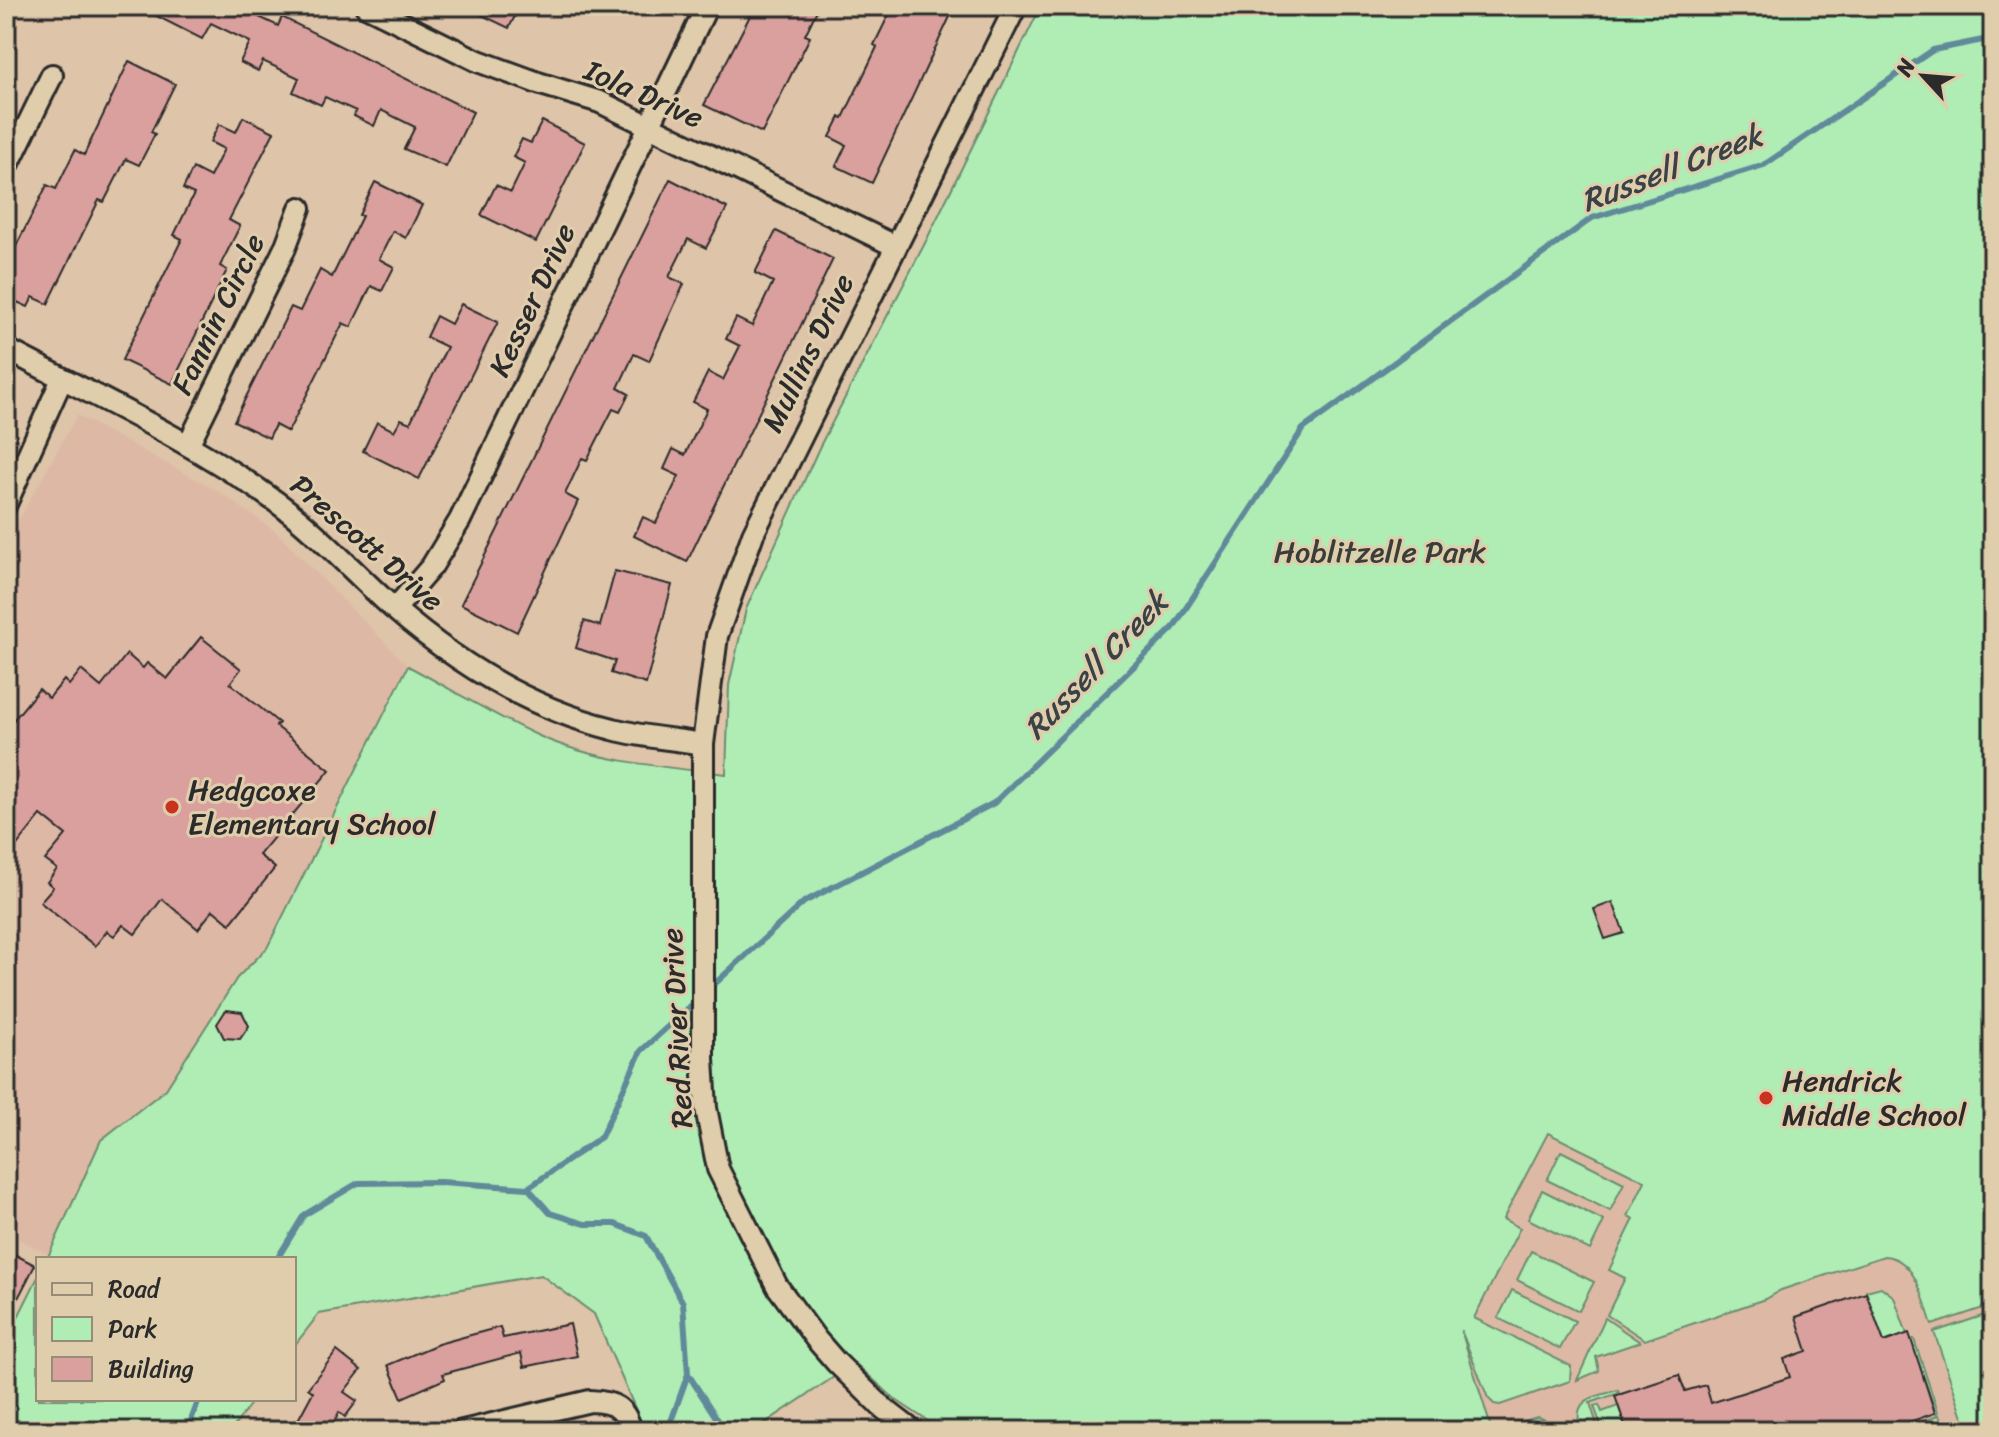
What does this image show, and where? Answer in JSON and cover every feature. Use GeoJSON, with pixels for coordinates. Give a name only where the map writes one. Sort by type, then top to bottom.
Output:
{"type":"FeatureCollection","features":[{"type":"Feature","properties":{"kind":"street","name":"Iola Drive"},"geometry":{"type":"LineString","coordinates":[[366,6],[398,13],[478,61],[600,102],[895,246]]}},
{"type":"Feature","properties":{"kind":"street","name":"Kesser Drive"},"geometry":{"type":"LineString","coordinates":[[395,609],[432,566],[460,520],[707,6]]}},
{"type":"Feature","properties":{"kind":"street","name":"Mullins Drive"},"geometry":{"type":"LineString","coordinates":[[703,744],[717,636],[753,534],[1016,6]]}},
{"type":"Feature","properties":{"kind":"street"},"geometry":{"type":"LineString","coordinates":[[6,169],[52,75]]}},
{"type":"Feature","properties":{"kind":"street","name":"Fannin Circle"},"geometry":{"type":"LineString","coordinates":[[188,445],[285,248],[300,208]]}},
{"type":"Feature","properties":{"kind":"street","name":"Prescott Drive"},"geometry":{"type":"LineString","coordinates":[[6,349],[188,445],[297,517],[395,609],[447,651],[501,684],[551,708],[613,729],[703,744]]}},
{"type":"Feature","properties":{"kind":"street"},"geometry":{"type":"LineString","coordinates":[[6,504],[62,379]]}},
{"type":"Feature","properties":{"kind":"street","name":"Red River Drive"},"geometry":{"type":"LineString","coordinates":[[703,744],[701,979],[705,1094],[718,1169],[777,1286],[816,1339],[883,1408],[913,1431]]}},
{"type":"Feature","properties":{"kind":"street"},"geometry":{"type":"LineString","coordinates":[[463,1431],[590,1401],[610,1402],[621,1409],[628,1418],[631,1431]]}},
{"type":"Feature","properties":{"kind":"shaded area","name":"Hedgcoxe Elementary School"},"geometry":{"type":"Polygon","coordinates":[[[77,415],[218,491],[275,531],[408,666],[267,948],[236,978],[166,1089],[101,1140],[49,1255],[6,1232],[6,543],[77,415]]]}},
{"type":"Feature","properties":{"kind":"shaded area","name":"Hendrick Middle School"},"geometry":{"type":"Polygon","coordinates":[[[1993,803],[1993,1431],[1492,1431],[1455,1310],[1532,1108],[1993,803]]]}},
{"type":"Feature","properties":{"kind":"green space","name":"Hoblitzelle Park"},"geometry":{"type":"Polygon","coordinates":[[[1041,6],[1993,6],[1993,1431],[1968,1431],[1934,1332],[1988,1314],[1986,1307],[1932,1325],[1917,1282],[1904,1264],[1895,1259],[1884,1256],[1645,1340],[1607,1315],[1625,1278],[1609,1270],[1634,1219],[1628,1216],[1645,1181],[1548,1133],[1503,1219],[1520,1228],[1474,1318],[1571,1366],[1570,1381],[1500,1405],[1494,1404],[1488,1398],[1461,1330],[1492,1431],[943,1431],[896,1400],[855,1363],[753,1431],[645,1431],[594,1314],[541,1275],[319,1314],[296,1343],[296,1257],[48,1257],[101,1140],[166,1089],[237,978],[267,948],[408,666],[506,720],[561,745],[607,758],[726,774],[729,685],[746,609],[819,448],[925,243],[1041,6]]]}},
{"type":"Feature","properties":{"kind":"green space"},"geometry":{"type":"Polygon","coordinates":[[[1561,1151],[1624,1183],[1610,1211],[1547,1180],[1561,1151]]]}},
{"type":"Feature","properties":{"kind":"green space"},"geometry":{"type":"Polygon","coordinates":[[[1542,1190],[1604,1221],[1590,1250],[1528,1219],[1542,1190]]]}},
{"type":"Feature","properties":{"kind":"green space"},"geometry":{"type":"Polygon","coordinates":[[[1531,1251],[1594,1282],[1579,1311],[1517,1280],[1531,1251]]]}},
{"type":"Feature","properties":{"kind":"green space"},"geometry":{"type":"Polygon","coordinates":[[[36,1281],[36,1401],[253,1401],[233,1431],[6,1431],[6,1341],[36,1281]]]}},
{"type":"Feature","properties":{"kind":"green space"},"geometry":{"type":"Polygon","coordinates":[[[1881,1287],[1894,1297],[1907,1334],[1884,1342],[1866,1291],[1881,1287]]]}},
{"type":"Feature","properties":{"kind":"green space"},"geometry":{"type":"Polygon","coordinates":[[[1512,1290],[1575,1321],[1560,1349],[1498,1318],[1512,1290]]]}},
{"type":"Feature","properties":{"kind":"green space"},"geometry":{"type":"Polygon","coordinates":[[[1605,1318],[1640,1342],[1596,1357],[1599,1371],[1577,1380],[1605,1318]]]}},
{"type":"Feature","properties":{"kind":"green space"},"geometry":{"type":"Polygon","coordinates":[[[1914,1339],[1942,1424],[1927,1429],[1924,1421],[1937,1416],[1911,1340],[1914,1339]]]}},
{"type":"Feature","properties":{"kind":"green space"},"geometry":{"type":"Polygon","coordinates":[[[1618,1390],[1619,1393],[1590,1403],[1599,1431],[1581,1431],[1581,1406],[1592,1398],[1618,1390]]]}},
{"type":"Feature","properties":{"kind":"green space"},"geometry":{"type":"Polygon","coordinates":[[[1599,1405],[1602,1412],[1618,1406],[1626,1427],[1622,1431],[1603,1431],[1594,1406],[1599,1405]]]}},
{"type":"Feature","properties":{"kind":"green space"},"geometry":{"type":"Polygon","coordinates":[[[1537,1417],[1551,1422],[1556,1431],[1503,1431],[1508,1426],[1537,1417]]]}},
{"type":"Feature","properties":{"kind":"building"},"geometry":{"type":"Polygon","coordinates":[[[137,6],[236,6],[278,26],[282,17],[473,112],[446,167],[404,149],[415,127],[381,110],[374,126],[354,116],[356,111],[325,97],[321,105],[293,92],[299,78],[263,61],[258,71],[240,62],[250,42],[211,23],[202,39],[137,6]]]}},
{"type":"Feature","properties":{"kind":"building"},"geometry":{"type":"Polygon","coordinates":[[[463,6],[520,6],[509,28],[463,6]]]}},
{"type":"Feature","properties":{"kind":"building"},"geometry":{"type":"Polygon","coordinates":[[[755,6],[819,6],[805,35],[810,37],[762,133],[704,105],[755,6]]]}},
{"type":"Feature","properties":{"kind":"building"},"geometry":{"type":"Polygon","coordinates":[[[893,6],[955,6],[872,183],[836,166],[846,145],[830,137],[840,117],[843,118],[893,6]]]}},
{"type":"Feature","properties":{"kind":"building"},"geometry":{"type":"Polygon","coordinates":[[[129,61],[175,84],[151,132],[155,134],[139,165],[126,159],[104,202],[99,200],[48,304],[33,297],[28,307],[6,297],[6,266],[47,185],[56,189],[75,150],[84,155],[129,61]]]}},
{"type":"Feature","properties":{"kind":"building"},"geometry":{"type":"Polygon","coordinates":[[[243,117],[274,132],[229,220],[240,226],[220,266],[227,270],[172,384],[122,360],[182,239],[174,235],[194,194],[183,189],[193,168],[210,177],[224,149],[210,142],[219,124],[236,132],[243,117]]]}},
{"type":"Feature","properties":{"kind":"building"},"geometry":{"type":"Polygon","coordinates":[[[542,121],[585,143],[536,242],[481,215],[496,185],[511,192],[525,163],[513,157],[522,139],[531,143],[542,121]]]}},
{"type":"Feature","properties":{"kind":"building"},"geometry":{"type":"Polygon","coordinates":[[[670,179],[727,208],[706,248],[688,239],[669,277],[684,284],[649,361],[634,354],[618,388],[629,394],[620,412],[613,409],[587,460],[582,458],[565,494],[578,501],[517,632],[461,604],[670,179]]]}},
{"type":"Feature","properties":{"kind":"building"},"geometry":{"type":"Polygon","coordinates":[[[375,182],[422,205],[406,238],[393,231],[379,259],[394,267],[382,291],[371,286],[351,327],[343,323],[288,432],[275,425],[269,438],[234,421],[291,307],[300,311],[320,270],[332,277],[375,182]]]}},
{"type":"Feature","properties":{"kind":"building"},"geometry":{"type":"Polygon","coordinates":[[[776,231],[833,259],[687,562],[634,536],[643,517],[656,523],[679,476],[664,469],[673,449],[685,455],[707,409],[693,402],[708,372],[723,380],[740,346],[726,339],[736,318],[752,326],[773,282],[755,273],[776,231]]]}},
{"type":"Feature","properties":{"kind":"building"},"geometry":{"type":"Polygon","coordinates":[[[461,304],[498,322],[419,479],[363,451],[377,422],[394,431],[401,419],[410,423],[447,347],[426,337],[436,316],[451,324],[461,304]]]}},
{"type":"Feature","properties":{"kind":"building"},"geometry":{"type":"Polygon","coordinates":[[[615,571],[672,585],[646,684],[611,673],[615,661],[576,648],[584,621],[600,626],[615,571]]]}},
{"type":"Feature","properties":{"kind":"building"},"geometry":{"type":"Polygon","coordinates":[[[201,637],[241,669],[230,683],[330,770],[259,855],[275,868],[230,924],[213,910],[198,929],[162,899],[135,934],[123,925],[114,936],[107,931],[95,946],[40,902],[53,887],[47,882],[57,869],[45,860],[66,835],[41,815],[6,859],[6,729],[39,689],[49,698],[64,680],[69,685],[81,670],[101,687],[127,654],[143,668],[147,663],[167,679],[201,637]]]}},
{"type":"Feature","properties":{"kind":"building"},"geometry":{"type":"Polygon","coordinates":[[[1613,902],[1624,933],[1605,939],[1594,909],[1613,902]]]}},
{"type":"Feature","properties":{"kind":"building"},"geometry":{"type":"Polygon","coordinates":[[[226,1010],[242,1012],[249,1026],[240,1039],[224,1038],[217,1024],[226,1010]]]}},
{"type":"Feature","properties":{"kind":"building"},"geometry":{"type":"Polygon","coordinates":[[[6,1250],[35,1265],[6,1322],[6,1250]]]}},
{"type":"Feature","properties":{"kind":"building"},"geometry":{"type":"Polygon","coordinates":[[[1866,1293],[1884,1342],[1909,1333],[1935,1413],[1884,1431],[1627,1431],[1615,1396],[1679,1375],[1685,1391],[1706,1385],[1711,1403],[1790,1377],[1784,1359],[1807,1351],[1796,1317],[1866,1293]]]}},
{"type":"Feature","properties":{"kind":"building"},"geometry":{"type":"Polygon","coordinates":[[[570,1324],[577,1356],[524,1367],[521,1353],[443,1374],[445,1379],[402,1398],[388,1365],[438,1344],[500,1327],[503,1338],[570,1324]]]}},
{"type":"Feature","properties":{"kind":"building"},"geometry":{"type":"Polygon","coordinates":[[[337,1351],[361,1370],[344,1392],[357,1401],[345,1417],[339,1412],[330,1431],[292,1431],[313,1392],[308,1388],[337,1351]]]}},
{"type":"Feature","properties":{"kind":"waterway","name":"Russell Creek"},"geometry":{"type":"LineString","coordinates":[[708,990],[804,902],[994,803],[1173,628],[1303,429],[1592,218],[1764,165],[1933,50],[1993,38]]}},
{"type":"Feature","properties":{"kind":"waterway","name":"Russell Creek"},"geometry":{"type":"LineString","coordinates":[[278,1257],[304,1215],[358,1183],[441,1182],[528,1188],[601,1137],[641,1051],[697,1000]]}},
{"type":"Feature","properties":{"kind":"waterway"},"geometry":{"type":"LineString","coordinates":[[528,1188],[550,1213],[585,1224],[615,1224],[646,1236],[683,1303],[688,1374],[669,1427]]}},
{"type":"Feature","properties":{"kind":"waterway"},"geometry":{"type":"LineString","coordinates":[[688,1374],[723,1428]]}},
{"type":"Feature","properties":{"kind":"waterway","name":"Russell Creek"},"geometry":{"type":"LineString","coordinates":[[187,1431],[198,1401]]}},
{"type":"Feature","properties":{"kind":"place","name":"Hedgcoxe Elementary School"},"geometry":{"type":"Point","coordinates":[172,807]}},
{"type":"Feature","properties":{"kind":"place","name":"Hendrick Middle School"},"geometry":{"type":"Point","coordinates":[1766,1098]}}]}
